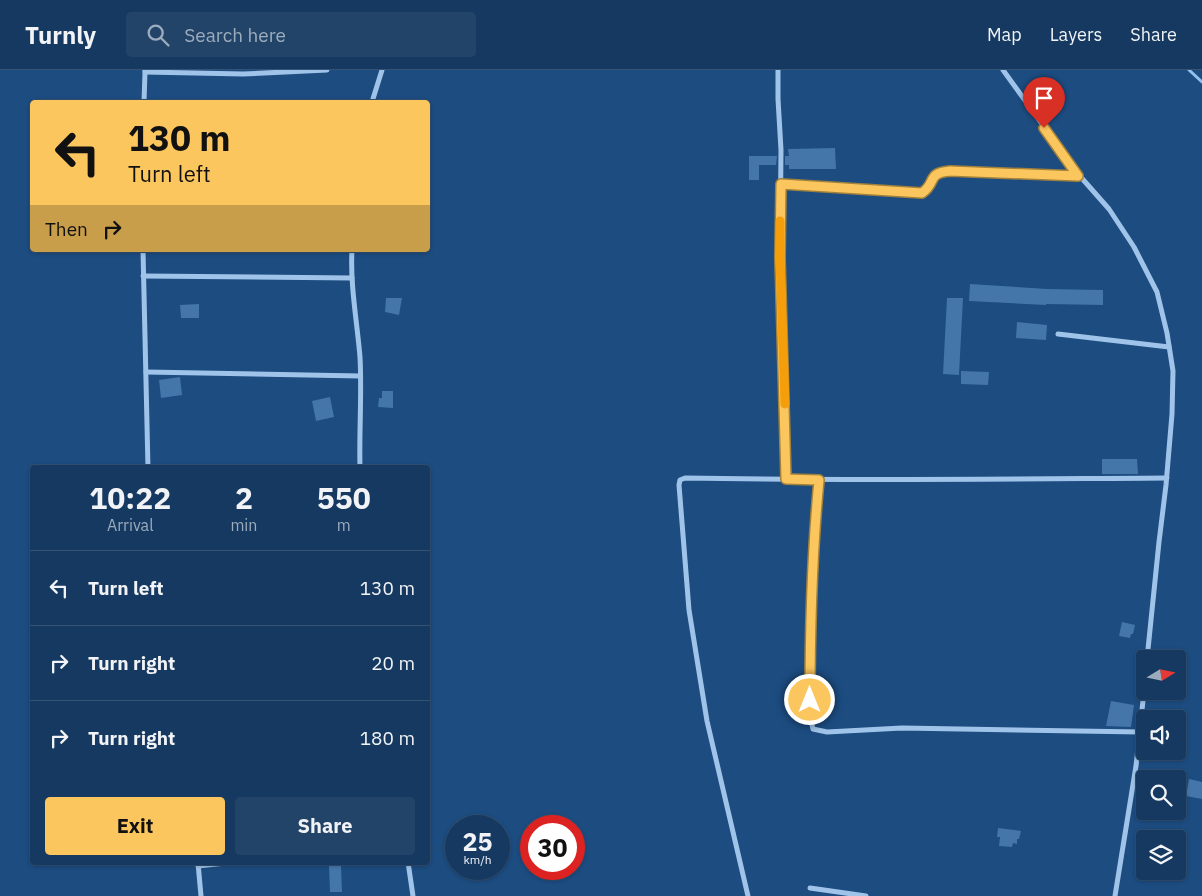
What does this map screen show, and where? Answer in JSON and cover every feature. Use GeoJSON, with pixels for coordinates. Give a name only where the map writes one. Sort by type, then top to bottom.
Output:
{"type":"FeatureCollection","features":[{"type":"Feature","properties":{"kind":"street"},"geometry":{"type":"LineString","coordinates":[[144,100],[145,71],[244,72],[327,70]]}},
{"type":"Feature","properties":{"kind":"street"},"geometry":{"type":"LineString","coordinates":[[373,100],[382,70]]}},
{"type":"Feature","properties":{"kind":"street"},"geometry":{"type":"LineString","coordinates":[[778,70],[781,150],[780,258],[786,479]]}},
{"type":"Feature","properties":{"kind":"street"},"geometry":{"type":"LineString","coordinates":[[1003,70],[1078,176],[1109,210],[1134,247],[1157,292],[1173,371],[1172,414],[1167,478],[1148,650]]}},
{"type":"Feature","properties":{"kind":"street"},"geometry":{"type":"LineString","coordinates":[[781,184],[922,193],[928,189],[934,176],[941,172],[950,171],[1078,176]]}},
{"type":"Feature","properties":{"kind":"street"},"geometry":{"type":"LineString","coordinates":[[143,252],[148,465]]}},
{"type":"Feature","properties":{"kind":"street"},"geometry":{"type":"LineString","coordinates":[[352,252],[352,278],[357,319],[360,376],[360,465]]}},
{"type":"Feature","properties":{"kind":"street"},"geometry":{"type":"LineString","coordinates":[[143,276],[352,278]]}},
{"type":"Feature","properties":{"kind":"street"},"geometry":{"type":"LineString","coordinates":[[1058,334],[1169,347]]}},
{"type":"Feature","properties":{"kind":"street"},"geometry":{"type":"LineString","coordinates":[[146,372],[360,376]]}},
{"type":"Feature","properties":{"kind":"street"},"geometry":{"type":"LineString","coordinates":[[748,896],[707,721],[689,610],[680,480],[685,478],[950,480],[1167,478]]}},
{"type":"Feature","properties":{"kind":"street"},"geometry":{"type":"LineString","coordinates":[[819,480],[815,520],[810,650],[810,716],[813,729],[827,732],[902,728],[1136,732]]}},
{"type":"Feature","properties":{"kind":"street"},"geometry":{"type":"LineString","coordinates":[[1115,896],[1137,760]]}},
{"type":"Feature","properties":{"kind":"street"},"geometry":{"type":"LineString","coordinates":[[198,865],[201,896]]}},
{"type":"Feature","properties":{"kind":"street"},"geometry":{"type":"LineString","coordinates":[[408,865],[413,896]]}},
{"type":"Feature","properties":{"kind":"street"},"geometry":{"type":"LineString","coordinates":[[810,888],[866,896]]}},
{"type":"Feature","properties":{"kind":"building"},"geometry":{"type":"Polygon","coordinates":[[[835,148],[836,169],[789,169],[789,165],[785,165],[785,156],[789,156],[788,149],[835,148]]]}},
{"type":"Feature","properties":{"kind":"building"},"geometry":{"type":"Polygon","coordinates":[[[749,156],[777,156],[776,165],[759,165],[759,180],[749,180],[749,156]]]}},
{"type":"Feature","properties":{"kind":"building"},"geometry":{"type":"Polygon","coordinates":[[[970,284],[1047,289],[1103,290],[1103,305],[1046,305],[969,301],[970,284]]]}},
{"type":"Feature","properties":{"kind":"building"},"geometry":{"type":"Polygon","coordinates":[[[386,298],[402,298],[399,315],[385,312],[386,298]]]}},
{"type":"Feature","properties":{"kind":"building"},"geometry":{"type":"Polygon","coordinates":[[[947,298],[963,298],[959,375],[943,374],[947,298]]]}},
{"type":"Feature","properties":{"kind":"building"},"geometry":{"type":"Polygon","coordinates":[[[199,304],[199,318],[181,318],[180,305],[199,304]]]}},
{"type":"Feature","properties":{"kind":"building"},"geometry":{"type":"Polygon","coordinates":[[[1017,322],[1047,325],[1046,340],[1016,338],[1017,322]]]}},
{"type":"Feature","properties":{"kind":"building"},"geometry":{"type":"Polygon","coordinates":[[[961,371],[989,372],[988,385],[961,384],[961,371]]]}},
{"type":"Feature","properties":{"kind":"building"},"geometry":{"type":"Polygon","coordinates":[[[180,377],[182,395],[161,398],[159,380],[180,377]]]}},
{"type":"Feature","properties":{"kind":"building"},"geometry":{"type":"Polygon","coordinates":[[[382,391],[393,391],[393,408],[378,407],[379,398],[382,398],[382,391]]]}},
{"type":"Feature","properties":{"kind":"building"},"geometry":{"type":"Polygon","coordinates":[[[330,397],[334,417],[316,421],[312,401],[330,397]]]}},
{"type":"Feature","properties":{"kind":"building"},"geometry":{"type":"Polygon","coordinates":[[[1102,459],[1137,459],[1138,474],[1102,474],[1102,459]]]}},
{"type":"Feature","properties":{"kind":"building"},"geometry":{"type":"Polygon","coordinates":[[[1122,622],[1135,625],[1130,638],[1119,636],[1122,622]]]}},
{"type":"Feature","properties":{"kind":"building"},"geometry":{"type":"Polygon","coordinates":[[[1111,701],[1134,705],[1131,727],[1106,726],[1111,701]]]}},
{"type":"Feature","properties":{"kind":"building"},"geometry":{"type":"Polygon","coordinates":[[[1189,779],[1202,782],[1202,799],[1186,796],[1189,779]]]}},
{"type":"Feature","properties":{"kind":"building"},"geometry":{"type":"Polygon","coordinates":[[[998,828],[1021,831],[1017,844],[1013,843],[1012,847],[999,846],[998,828]]]}},
{"type":"Feature","properties":{"kind":"building"},"geometry":{"type":"Polygon","coordinates":[[[329,866],[341,866],[342,892],[330,892],[329,866]]]}},
{"type":"Feature","properties":{"kind":"waterway"},"geometry":{"type":"LineString","coordinates":[[1189,70],[1202,82]]}},
{"type":"Feature","properties":{"kind":"slow traffic"},"geometry":{"type":"LineString","coordinates":[[780,221],[785,404]]}},
{"type":"Feature","properties":{"kind":"route"},"geometry":{"type":"LineString","coordinates":[[810,700],[815,520],[819,480],[786,479],[780,258],[781,184],[922,193],[928,189],[934,176],[941,172],[950,171],[1078,176],[1044,128]]}}]}
